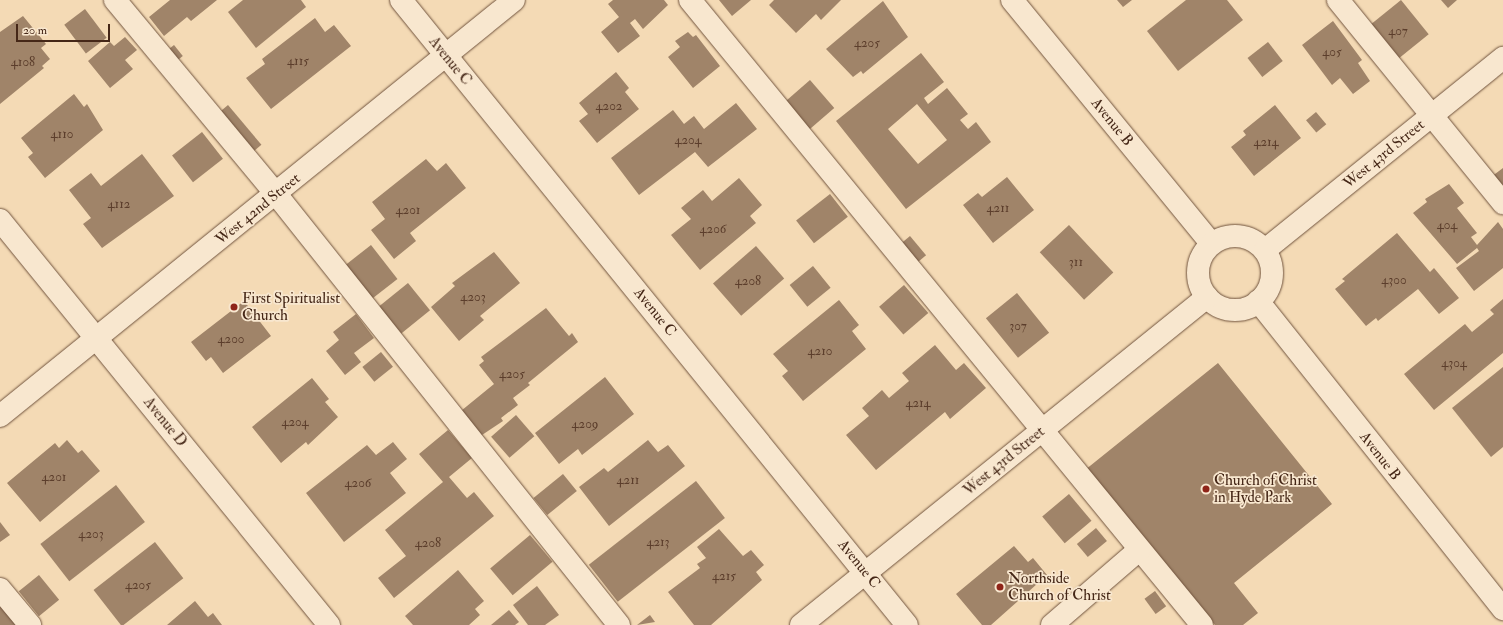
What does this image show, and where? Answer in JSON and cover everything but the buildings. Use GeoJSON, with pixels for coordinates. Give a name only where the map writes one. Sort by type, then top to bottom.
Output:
{"type":"FeatureCollection","features":[{"type":"Feature","properties":{"kind":"street"},"geometry":{"type":"LineString","coordinates":[[115,0],[276,194],[619,625]]}},
{"type":"Feature","properties":{"kind":"street","name":"Avenue C"},"geometry":{"type":"LineString","coordinates":[[401,0],[908,625]]}},
{"type":"Feature","properties":{"kind":"street","name":"West 42nd Street"},"geometry":{"type":"LineString","coordinates":[[0,416],[98,340],[514,0]]}},
{"type":"Feature","properties":{"kind":"street"},"geometry":{"type":"LineString","coordinates":[[690,0],[1139,550],[1202,625]]}},
{"type":"Feature","properties":{"kind":"street","name":"Avenue B"},"geometry":{"type":"LineString","coordinates":[[1012,0],[1212,244]]}},
{"type":"Feature","properties":{"kind":"street"},"geometry":{"type":"LineString","coordinates":[[1338,0],[1503,203]]}},
{"type":"Feature","properties":{"kind":"street","name":"West 43rd Street"},"geometry":{"type":"LineString","coordinates":[[1265,250],[1503,58]]}},
{"type":"Feature","properties":{"kind":"street","name":"Avenue D"},"geometry":{"type":"LineString","coordinates":[[0,220],[329,625]]}},
{"type":"Feature","properties":{"kind":"street"},"geometry":{"type":"LineString","coordinates":[[1236,235],[1247,237],[1265,250],[1270,261],[1271,282],[1258,301],[1239,310],[1227,309],[1207,297],[1198,275],[1199,262],[1212,244],[1236,235]]}},
{"type":"Feature","properties":{"kind":"street","name":"West 43rd Street"},"geometry":{"type":"LineString","coordinates":[[801,625],[1207,297]]}},
{"type":"Feature","properties":{"kind":"street","name":"Avenue B"},"geometry":{"type":"LineString","coordinates":[[1258,301],[1503,609]]}},
{"type":"Feature","properties":{"kind":"street"},"geometry":{"type":"LineString","coordinates":[[1052,625],[1139,550]]}},
{"type":"Feature","properties":{"kind":"street"},"geometry":{"type":"LineString","coordinates":[[0,589],[30,625]]}},
{"type":"Feature","properties":{"kind":"place","name":"First Spiritualist Church"},"geometry":{"type":"Point","coordinates":[234,307]}},
{"type":"Feature","properties":{"kind":"place","name":"Church of Christ in Hyde Park"},"geometry":{"type":"Point","coordinates":[1206,489]}},
{"type":"Feature","properties":{"kind":"place","name":"Northside Church of Christ"},"geometry":{"type":"Point","coordinates":[1000,587]}}]}
